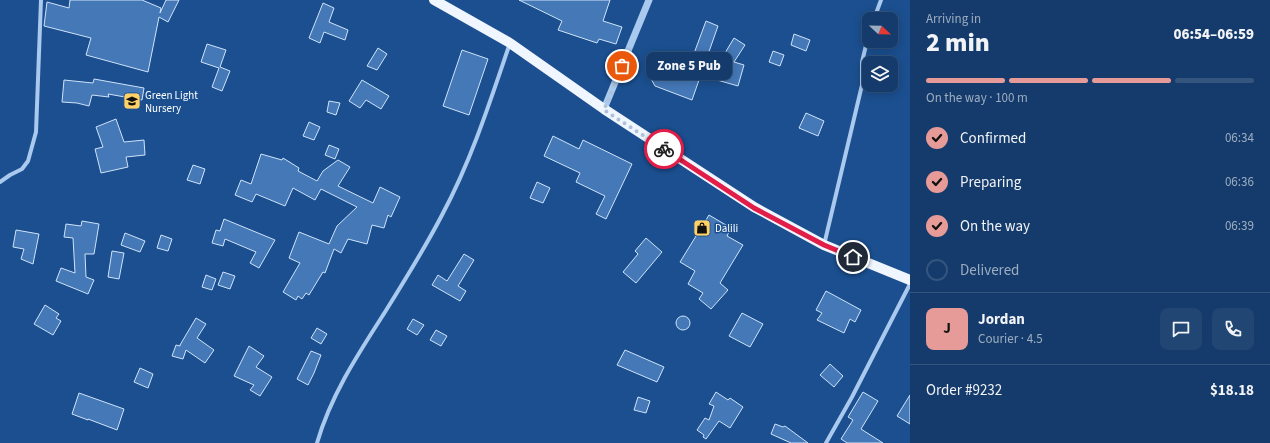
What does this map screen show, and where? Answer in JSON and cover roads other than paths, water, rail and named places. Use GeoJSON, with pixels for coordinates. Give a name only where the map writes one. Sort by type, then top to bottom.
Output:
{"type":"FeatureCollection","features":[{"type":"Feature","properties":{"kind":"main road"},"geometry":{"type":"LineString","coordinates":[[434,0],[510,43],[604,110],[754,208],[824,245],[910,280]]}},
{"type":"Feature","properties":{"kind":"street"},"geometry":{"type":"LineString","coordinates":[[0,182],[22,169],[28,161],[36,132],[42,0]]}},
{"type":"Feature","properties":{"kind":"street"},"geometry":{"type":"LineString","coordinates":[[604,110],[649,0]]}},
{"type":"Feature","properties":{"kind":"street"},"geometry":{"type":"LineString","coordinates":[[877,12],[882,0]]}},
{"type":"Feature","properties":{"kind":"street"},"geometry":{"type":"LineString","coordinates":[[317,443],[330,407],[341,384],[404,282],[442,215],[464,171],[510,43]]}},
{"type":"Feature","properties":{"kind":"street"},"geometry":{"type":"LineString","coordinates":[[824,245],[862,85],[862,62],[865,48]]}},
{"type":"Feature","properties":{"kind":"street"},"geometry":{"type":"LineString","coordinates":[[826,443],[855,391],[910,284]]}},
{"type":"Feature","properties":{"kind":"place","name":"Zone 5 Pub"},"geometry":{"type":"Point","coordinates":[622,66]}},
{"type":"Feature","properties":{"kind":"place","name":"Green Light Nursery"},"geometry":{"type":"Point","coordinates":[132,101]}},
{"type":"Feature","properties":{"kind":"place","name":"Dalili"},"geometry":{"type":"Point","coordinates":[702,228]}}]}
